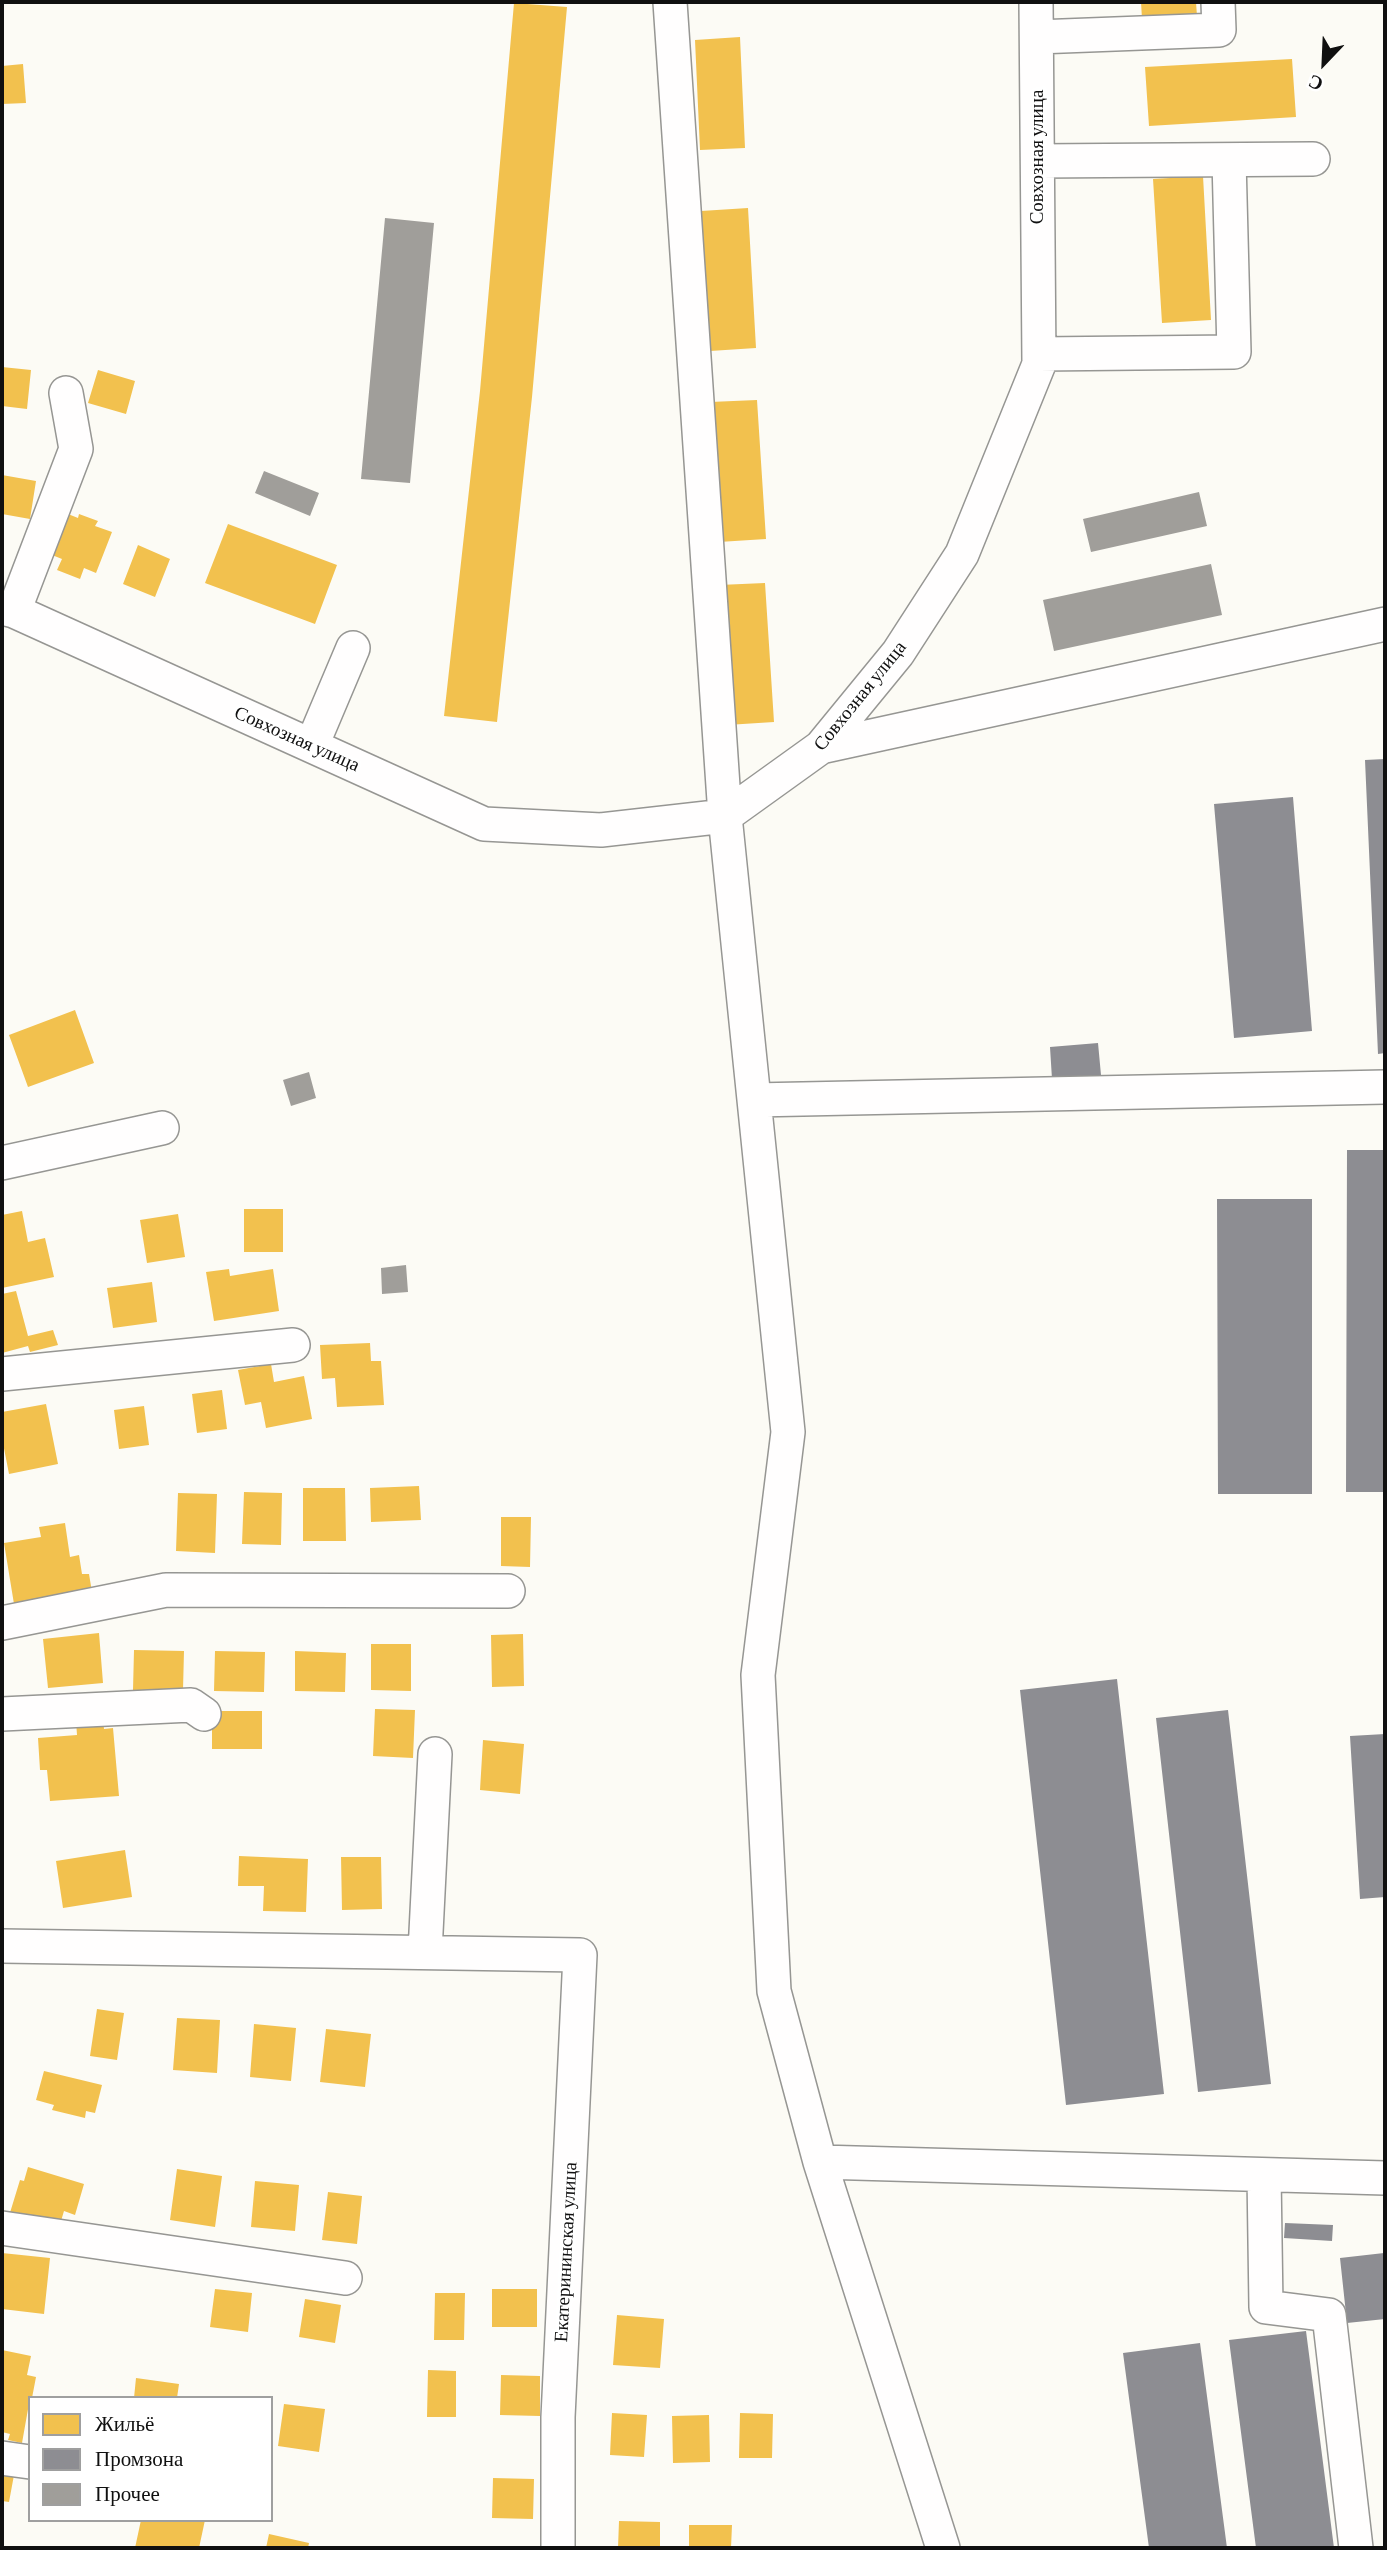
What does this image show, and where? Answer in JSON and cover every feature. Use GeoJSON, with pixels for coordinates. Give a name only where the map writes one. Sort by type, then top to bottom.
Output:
{"type":"FeatureCollection","features":[{"type":"Feature","properties":{"kind":"street"},"geometry":{"type":"LineString","coordinates":[[670,2],[725,816],[788,1432],[758,1675],[774,1991],[820,2162],[943,2548]]}},
{"type":"Feature","properties":{"kind":"street","name":"Совхозная улица"},"geometry":{"type":"LineString","coordinates":[[8,610],[484,824],[601,830],[725,816],[821,747],[898,653],[962,554],[1039,364],[1036,2]]}},
{"type":"Feature","properties":{"kind":"street"},"geometry":{"type":"LineString","coordinates":[[1037,37],[1219,30],[1218,2]]}},
{"type":"Feature","properties":{"kind":"street"},"geometry":{"type":"LineString","coordinates":[[1038,162],[1314,159]]}},
{"type":"Feature","properties":{"kind":"street"},"geometry":{"type":"LineString","coordinates":[[1039,354],[1234,352],[1229,160]]}},
{"type":"Feature","properties":{"kind":"street"},"geometry":{"type":"LineString","coordinates":[[8,610],[76,449],[66,393]]}},
{"type":"Feature","properties":{"kind":"street"},"geometry":{"type":"LineString","coordinates":[[821,747],[1385,624]]}},
{"type":"Feature","properties":{"kind":"street"},"geometry":{"type":"LineString","coordinates":[[312,745],[353,648]]}},
{"type":"Feature","properties":{"kind":"street"},"geometry":{"type":"LineString","coordinates":[[754,1100],[1385,1087]]}},
{"type":"Feature","properties":{"kind":"street"},"geometry":{"type":"LineString","coordinates":[[2,1163],[162,1128]]}},
{"type":"Feature","properties":{"kind":"street"},"geometry":{"type":"LineString","coordinates":[[2,1374],[293,1345]]}},
{"type":"Feature","properties":{"kind":"street"},"geometry":{"type":"LineString","coordinates":[[2,1623],[166,1590],[508,1591]]}},
{"type":"Feature","properties":{"kind":"street"},"geometry":{"type":"LineString","coordinates":[[2,1714],[191,1705],[204,1714]]}},
{"type":"Feature","properties":{"kind":"street"},"geometry":{"type":"LineString","coordinates":[[2,1947],[425,1952],[435,1754]]}},
{"type":"Feature","properties":{"kind":"street","name":"Екатерининская улица"},"geometry":{"type":"LineString","coordinates":[[425,1952],[580,1955],[558,2417],[558,2548]]}},
{"type":"Feature","properties":{"kind":"street"},"geometry":{"type":"LineString","coordinates":[[820,2162],[1385,2178]]}},
{"type":"Feature","properties":{"kind":"street"},"geometry":{"type":"LineString","coordinates":[[1264,2175],[1266,2307],[1329,2315],[1356,2548]]}},
{"type":"Feature","properties":{"kind":"street"},"geometry":{"type":"LineString","coordinates":[[2,2228],[345,2278]]}},
{"type":"Feature","properties":{"kind":"street"},"geometry":{"type":"LineString","coordinates":[[2,2458],[28,2462]]}},
{"type":"Feature","properties":{"kind":"building: Жильё"},"geometry":{"type":"Polygon","coordinates":[[[1141,2],[1196,2],[1197,16],[1142,19],[1141,2]]]}},
{"type":"Feature","properties":{"kind":"building: Жильё"},"geometry":{"type":"Polygon","coordinates":[[[514,3],[567,7],[532,397],[497,722],[444,716],[480,391],[514,3]]]}},
{"type":"Feature","properties":{"kind":"building: Жильё"},"geometry":{"type":"Polygon","coordinates":[[[740,37],[745,148],[700,150],[695,40],[740,37]]]}},
{"type":"Feature","properties":{"kind":"building: Жильё"},"geometry":{"type":"Polygon","coordinates":[[[1292,59],[1296,117],[1149,126],[1145,67],[1292,59]]]}},
{"type":"Feature","properties":{"kind":"building: Жильё"},"geometry":{"type":"Polygon","coordinates":[[[23,64],[26,103],[2,104],[2,66],[23,64]]]}},
{"type":"Feature","properties":{"kind":"building: Жильё"},"geometry":{"type":"Polygon","coordinates":[[[1203,176],[1211,320],[1162,323],[1153,179],[1203,176]]]}},
{"type":"Feature","properties":{"kind":"building: Жильё"},"geometry":{"type":"Polygon","coordinates":[[[748,208],[756,348],[710,351],[701,211],[748,208]]]}},
{"type":"Feature","properties":{"kind":"building: Жильё"},"geometry":{"type":"Polygon","coordinates":[[[2,367],[31,370],[27,409],[2,406],[2,367]]]}},
{"type":"Feature","properties":{"kind":"building: Жильё"},"geometry":{"type":"Polygon","coordinates":[[[98,370],[135,381],[126,414],[88,403],[98,370]]]}},
{"type":"Feature","properties":{"kind":"building: Жильё"},"geometry":{"type":"Polygon","coordinates":[[[757,400],[766,539],[719,542],[710,402],[757,400]]]}},
{"type":"Feature","properties":{"kind":"building: Жильё"},"geometry":{"type":"Polygon","coordinates":[[[2,475],[36,481],[30,519],[2,514],[2,475]]]}},
{"type":"Feature","properties":{"kind":"building: Жильё"},"geometry":{"type":"Polygon","coordinates":[[[68,514],[78,518],[79,514],[98,521],[95,526],[112,532],[96,573],[84,568],[80,579],[57,570],[62,559],[52,555],[68,514]]]}},
{"type":"Feature","properties":{"kind":"building: Жильё"},"geometry":{"type":"Polygon","coordinates":[[[228,524],[337,565],[315,624],[205,583],[228,524]]]}},
{"type":"Feature","properties":{"kind":"building: Жильё"},"geometry":{"type":"Polygon","coordinates":[[[138,545],[170,559],[155,597],[123,584],[138,545]]]}},
{"type":"Feature","properties":{"kind":"building: Жильё"},"geometry":{"type":"Polygon","coordinates":[[[765,583],[774,722],[727,725],[719,585],[765,583]]]}},
{"type":"Feature","properties":{"kind":"building: Жильё"},"geometry":{"type":"Polygon","coordinates":[[[75,1010],[94,1063],[28,1087],[9,1035],[75,1010]]]}},
{"type":"Feature","properties":{"kind":"building: Жильё"},"geometry":{"type":"Polygon","coordinates":[[[244,1209],[283,1209],[283,1252],[244,1252],[244,1209]]]}},
{"type":"Feature","properties":{"kind":"building: Жильё"},"geometry":{"type":"Polygon","coordinates":[[[22,1211],[28,1242],[45,1238],[54,1277],[2,1288],[2,1215],[22,1211]]]}},
{"type":"Feature","properties":{"kind":"building: Жильё"},"geometry":{"type":"Polygon","coordinates":[[[178,1214],[185,1257],[147,1263],[140,1220],[178,1214]]]}},
{"type":"Feature","properties":{"kind":"building: Жильё"},"geometry":{"type":"Polygon","coordinates":[[[229,1269],[230,1276],[273,1269],[279,1311],[214,1321],[206,1272],[229,1269]]]}},
{"type":"Feature","properties":{"kind":"building: Жильё"},"geometry":{"type":"Polygon","coordinates":[[[152,1282],[157,1322],[113,1328],[107,1288],[152,1282]]]}},
{"type":"Feature","properties":{"kind":"building: Жильё"},"geometry":{"type":"Polygon","coordinates":[[[16,1291],[28,1336],[53,1330],[58,1345],[30,1352],[28,1346],[2,1353],[2,1294],[16,1291]]]}},
{"type":"Feature","properties":{"kind":"building: Жильё"},"geometry":{"type":"Polygon","coordinates":[[[370,1343],[371,1361],[381,1361],[384,1405],[337,1407],[335,1378],[322,1379],[320,1345],[370,1343]]]}},
{"type":"Feature","properties":{"kind":"building: Жильё"},"geometry":{"type":"Polygon","coordinates":[[[271,1364],[274,1382],[304,1376],[312,1419],[266,1428],[261,1402],[245,1405],[238,1370],[271,1364]]]}},
{"type":"Feature","properties":{"kind":"building: Жильё"},"geometry":{"type":"Polygon","coordinates":[[[222,1390],[227,1429],[197,1433],[192,1394],[222,1390]]]}},
{"type":"Feature","properties":{"kind":"building: Жильё"},"geometry":{"type":"Polygon","coordinates":[[[46,1404],[58,1464],[9,1474],[2,1438],[2,1412],[46,1404]]]}},
{"type":"Feature","properties":{"kind":"building: Жильё"},"geometry":{"type":"Polygon","coordinates":[[[144,1406],[149,1445],[119,1449],[114,1410],[144,1406]]]}},
{"type":"Feature","properties":{"kind":"building: Жильё"},"geometry":{"type":"Polygon","coordinates":[[[419,1486],[421,1520],[371,1522],[370,1488],[419,1486]]]}},
{"type":"Feature","properties":{"kind":"building: Жильё"},"geometry":{"type":"Polygon","coordinates":[[[303,1488],[345,1488],[346,1541],[303,1541],[303,1488]]]}},
{"type":"Feature","properties":{"kind":"building: Жильё"},"geometry":{"type":"Polygon","coordinates":[[[244,1492],[282,1493],[281,1545],[242,1544],[244,1492]]]}},
{"type":"Feature","properties":{"kind":"building: Жильё"},"geometry":{"type":"Polygon","coordinates":[[[178,1493],[217,1494],[215,1553],[176,1551],[178,1493]]]}},
{"type":"Feature","properties":{"kind":"building: Жильё"},"geometry":{"type":"Polygon","coordinates":[[[501,1517],[531,1517],[530,1567],[501,1566],[501,1517]]]}},
{"type":"Feature","properties":{"kind":"building: Жильё"},"geometry":{"type":"Polygon","coordinates":[[[65,1523],[70,1557],[79,1555],[82,1574],[89,1574],[92,1592],[14,1604],[4,1543],[41,1537],[39,1527],[65,1523]]]}},
{"type":"Feature","properties":{"kind":"building: Жильё"},"geometry":{"type":"Polygon","coordinates":[[[99,1633],[103,1683],[48,1688],[43,1639],[99,1633]]]}},
{"type":"Feature","properties":{"kind":"building: Жильё"},"geometry":{"type":"Polygon","coordinates":[[[523,1634],[524,1686],[492,1687],[491,1635],[523,1634]]]}},
{"type":"Feature","properties":{"kind":"building: Жильё"},"geometry":{"type":"Polygon","coordinates":[[[371,1644],[411,1644],[411,1691],[371,1690],[371,1644]]]}},
{"type":"Feature","properties":{"kind":"building: Жильё"},"geometry":{"type":"Polygon","coordinates":[[[134,1650],[184,1651],[183,1690],[133,1690],[134,1650]]]}},
{"type":"Feature","properties":{"kind":"building: Жильё"},"geometry":{"type":"Polygon","coordinates":[[[215,1651],[265,1652],[264,1692],[214,1691],[215,1651]]]}},
{"type":"Feature","properties":{"kind":"building: Жильё"},"geometry":{"type":"Polygon","coordinates":[[[295,1651],[346,1653],[345,1692],[295,1691],[295,1651]]]}},
{"type":"Feature","properties":{"kind":"building: Жильё"},"geometry":{"type":"Polygon","coordinates":[[[375,1709],[415,1710],[413,1758],[373,1756],[375,1709]]]}},
{"type":"Feature","properties":{"kind":"building: Жильё"},"geometry":{"type":"Polygon","coordinates":[[[212,1711],[262,1711],[262,1749],[212,1749],[212,1711]]]}},
{"type":"Feature","properties":{"kind":"building: Жильё"},"geometry":{"type":"Polygon","coordinates":[[[103,1719],[104,1729],[113,1728],[119,1796],[50,1801],[47,1770],[40,1770],[38,1738],[77,1735],[76,1721],[103,1719]]]}},
{"type":"Feature","properties":{"kind":"building: Жильё"},"geometry":{"type":"Polygon","coordinates":[[[483,1740],[524,1744],[520,1794],[480,1790],[483,1740]]]}},
{"type":"Feature","properties":{"kind":"building: Жильё"},"geometry":{"type":"Polygon","coordinates":[[[125,1850],[132,1897],[63,1908],[56,1861],[125,1850]]]}},
{"type":"Feature","properties":{"kind":"building: Жильё"},"geometry":{"type":"Polygon","coordinates":[[[239,1856],[308,1859],[306,1912],[263,1911],[264,1886],[238,1886],[239,1856]]]}},
{"type":"Feature","properties":{"kind":"building: Жильё"},"geometry":{"type":"Polygon","coordinates":[[[341,1857],[381,1857],[382,1909],[342,1910],[341,1857]]]}},
{"type":"Feature","properties":{"kind":"building: Жильё"},"geometry":{"type":"Polygon","coordinates":[[[97,2009],[124,2013],[117,2060],[90,2056],[97,2009]]]}},
{"type":"Feature","properties":{"kind":"building: Жильё"},"geometry":{"type":"Polygon","coordinates":[[[177,2018],[220,2020],[217,2073],[173,2070],[177,2018]]]}},
{"type":"Feature","properties":{"kind":"building: Жильё"},"geometry":{"type":"Polygon","coordinates":[[[254,2024],[296,2028],[291,2081],[250,2077],[254,2024]]]}},
{"type":"Feature","properties":{"kind":"building: Жильё"},"geometry":{"type":"Polygon","coordinates":[[[326,2029],[371,2034],[365,2087],[320,2082],[326,2029]]]}},
{"type":"Feature","properties":{"kind":"building: Жильё"},"geometry":{"type":"Polygon","coordinates":[[[44,2071],[102,2085],[95,2113],[86,2111],[85,2118],[52,2110],[54,2105],[36,2100],[44,2071]]]}},
{"type":"Feature","properties":{"kind":"building: Жильё"},"geometry":{"type":"Polygon","coordinates":[[[28,2167],[84,2184],[75,2215],[64,2211],[58,2231],[9,2216],[20,2180],[24,2181],[28,2167]]]}},
{"type":"Feature","properties":{"kind":"building: Жильё"},"geometry":{"type":"Polygon","coordinates":[[[177,2169],[222,2176],[215,2227],[170,2220],[177,2169]]]}},
{"type":"Feature","properties":{"kind":"building: Жильё"},"geometry":{"type":"Polygon","coordinates":[[[255,2181],[299,2185],[295,2231],[251,2227],[255,2181]]]}},
{"type":"Feature","properties":{"kind":"building: Жильё"},"geometry":{"type":"Polygon","coordinates":[[[328,2192],[362,2196],[357,2244],[322,2240],[328,2192]]]}},
{"type":"Feature","properties":{"kind":"building: Жильё"},"geometry":{"type":"Polygon","coordinates":[[[2,2253],[50,2258],[44,2314],[2,2309],[2,2253]]]}},
{"type":"Feature","properties":{"kind":"building: Жильё"},"geometry":{"type":"Polygon","coordinates":[[[215,2289],[252,2293],[248,2332],[210,2327],[215,2289]]]}},
{"type":"Feature","properties":{"kind":"building: Жильё"},"geometry":{"type":"Polygon","coordinates":[[[492,2289],[537,2289],[537,2327],[492,2327],[492,2289]]]}},
{"type":"Feature","properties":{"kind":"building: Жильё"},"geometry":{"type":"Polygon","coordinates":[[[435,2293],[465,2293],[464,2340],[434,2340],[435,2293]]]}},
{"type":"Feature","properties":{"kind":"building: Жильё"},"geometry":{"type":"Polygon","coordinates":[[[305,2299],[341,2305],[335,2343],[299,2337],[305,2299]]]}},
{"type":"Feature","properties":{"kind":"building: Жильё"},"geometry":{"type":"Polygon","coordinates":[[[617,2315],[664,2319],[660,2368],[613,2365],[617,2315]]]}},
{"type":"Feature","properties":{"kind":"building: Жильё"},"geometry":{"type":"Polygon","coordinates":[[[2,2350],[31,2356],[27,2375],[36,2377],[32,2396],[28,2396],[22,2443],[8,2440],[10,2434],[2,2432],[2,2350]]]}},
{"type":"Feature","properties":{"kind":"building: Жильё"},"geometry":{"type":"Polygon","coordinates":[[[428,2370],[456,2371],[456,2417],[427,2417],[428,2370]]]}},
{"type":"Feature","properties":{"kind":"building: Жильё"},"geometry":{"type":"Polygon","coordinates":[[[501,2375],[540,2376],[540,2416],[500,2415],[501,2375]]]}},
{"type":"Feature","properties":{"kind":"building: Жильё"},"geometry":{"type":"Polygon","coordinates":[[[136,2378],[179,2384],[177,2396],[134,2396],[136,2378]]]}},
{"type":"Feature","properties":{"kind":"building: Жильё"},"geometry":{"type":"Polygon","coordinates":[[[284,2404],[325,2409],[319,2452],[278,2446],[284,2404]]]}},
{"type":"Feature","properties":{"kind":"building: Жильё"},"geometry":{"type":"Polygon","coordinates":[[[612,2413],[647,2415],[644,2457],[610,2455],[612,2413]]]}},
{"type":"Feature","properties":{"kind":"building: Жильё"},"geometry":{"type":"Polygon","coordinates":[[[740,2413],[773,2414],[772,2458],[739,2458],[740,2413]]]}},
{"type":"Feature","properties":{"kind":"building: Жильё"},"geometry":{"type":"Polygon","coordinates":[[[709,2415],[710,2462],[673,2463],[672,2416],[709,2415]]]}},
{"type":"Feature","properties":{"kind":"building: Жильё"},"geometry":{"type":"Polygon","coordinates":[[[2,2473],[14,2475],[9,2502],[2,2501],[2,2473]]]}},
{"type":"Feature","properties":{"kind":"building: Жильё"},"geometry":{"type":"Polygon","coordinates":[[[493,2478],[534,2479],[533,2519],[492,2518],[493,2478]]]}},
{"type":"Feature","properties":{"kind":"building: Жильё"},"geometry":{"type":"Polygon","coordinates":[[[619,2521],[660,2522],[660,2548],[618,2548],[619,2521]]]}},
{"type":"Feature","properties":{"kind":"building: Жильё"},"geometry":{"type":"Polygon","coordinates":[[[141,2522],[205,2522],[199,2548],[135,2548],[141,2522]]]}},
{"type":"Feature","properties":{"kind":"building: Жильё"},"geometry":{"type":"Polygon","coordinates":[[[689,2525],[732,2525],[731,2548],[689,2548],[689,2525]]]}},
{"type":"Feature","properties":{"kind":"building: Жильё"},"geometry":{"type":"Polygon","coordinates":[[[269,2534],[309,2543],[308,2548],[266,2548],[269,2534]]]}},
{"type":"Feature","properties":{"kind":"building: Промзона"},"geometry":{"type":"Polygon","coordinates":[[[1385,759],[1385,1053],[1378,1054],[1365,760],[1385,759]]]}},
{"type":"Feature","properties":{"kind":"building: Промзона"},"geometry":{"type":"Polygon","coordinates":[[[1293,797],[1312,1031],[1234,1038],[1214,804],[1293,797]]]}},
{"type":"Feature","properties":{"kind":"building: Промзона"},"geometry":{"type":"Polygon","coordinates":[[[1098,1043],[1101,1075],[1052,1079],[1050,1047],[1098,1043]]]}},
{"type":"Feature","properties":{"kind":"building: Промзона"},"geometry":{"type":"Polygon","coordinates":[[[1347,1150],[1385,1150],[1385,1492],[1346,1492],[1347,1150]]]}},
{"type":"Feature","properties":{"kind":"building: Промзона"},"geometry":{"type":"Polygon","coordinates":[[[1217,1199],[1312,1199],[1312,1494],[1218,1494],[1217,1199]]]}},
{"type":"Feature","properties":{"kind":"building: Промзона"},"geometry":{"type":"Polygon","coordinates":[[[1117,1679],[1164,2094],[1066,2105],[1020,1690],[1117,1679]]]}},
{"type":"Feature","properties":{"kind":"building: Промзона"},"geometry":{"type":"Polygon","coordinates":[[[1228,1710],[1271,2084],[1198,2092],[1156,1718],[1228,1710]]]}},
{"type":"Feature","properties":{"kind":"building: Промзона"},"geometry":{"type":"Polygon","coordinates":[[[1385,1734],[1385,1897],[1360,1899],[1350,1736],[1385,1734]]]}},
{"type":"Feature","properties":{"kind":"building: Промзона"},"geometry":{"type":"Polygon","coordinates":[[[1285,2223],[1333,2225],[1332,2241],[1284,2238],[1285,2223]]]}},
{"type":"Feature","properties":{"kind":"building: Промзона"},"geometry":{"type":"Polygon","coordinates":[[[1384,2253],[1385,2319],[1347,2323],[1340,2258],[1384,2253]]]}},
{"type":"Feature","properties":{"kind":"building: Промзона"},"geometry":{"type":"Polygon","coordinates":[[[1306,2331],[1334,2548],[1256,2548],[1229,2340],[1306,2331]]]}},
{"type":"Feature","properties":{"kind":"building: Промзона"},"geometry":{"type":"Polygon","coordinates":[[[1200,2343],[1227,2548],[1149,2548],[1123,2353],[1200,2343]]]}},
{"type":"Feature","properties":{"kind":"building: Прочее"},"geometry":{"type":"Polygon","coordinates":[[[385,218],[434,223],[410,483],[361,479],[385,218]]]}},
{"type":"Feature","properties":{"kind":"building: Прочее"},"geometry":{"type":"Polygon","coordinates":[[[264,471],[319,493],[310,516],[255,493],[264,471]]]}},
{"type":"Feature","properties":{"kind":"building: Прочее"},"geometry":{"type":"Polygon","coordinates":[[[1199,492],[1207,526],[1091,552],[1083,519],[1199,492]]]}},
{"type":"Feature","properties":{"kind":"building: Прочее"},"geometry":{"type":"Polygon","coordinates":[[[1211,564],[1222,615],[1054,651],[1043,600],[1211,564]]]}},
{"type":"Feature","properties":{"kind":"building: Прочее"},"geometry":{"type":"Polygon","coordinates":[[[309,1072],[316,1098],[291,1106],[283,1080],[309,1072]]]}},
{"type":"Feature","properties":{"kind":"building: Прочее"},"geometry":{"type":"Polygon","coordinates":[[[406,1265],[408,1292],[382,1294],[381,1268],[406,1265]]]}}]}
